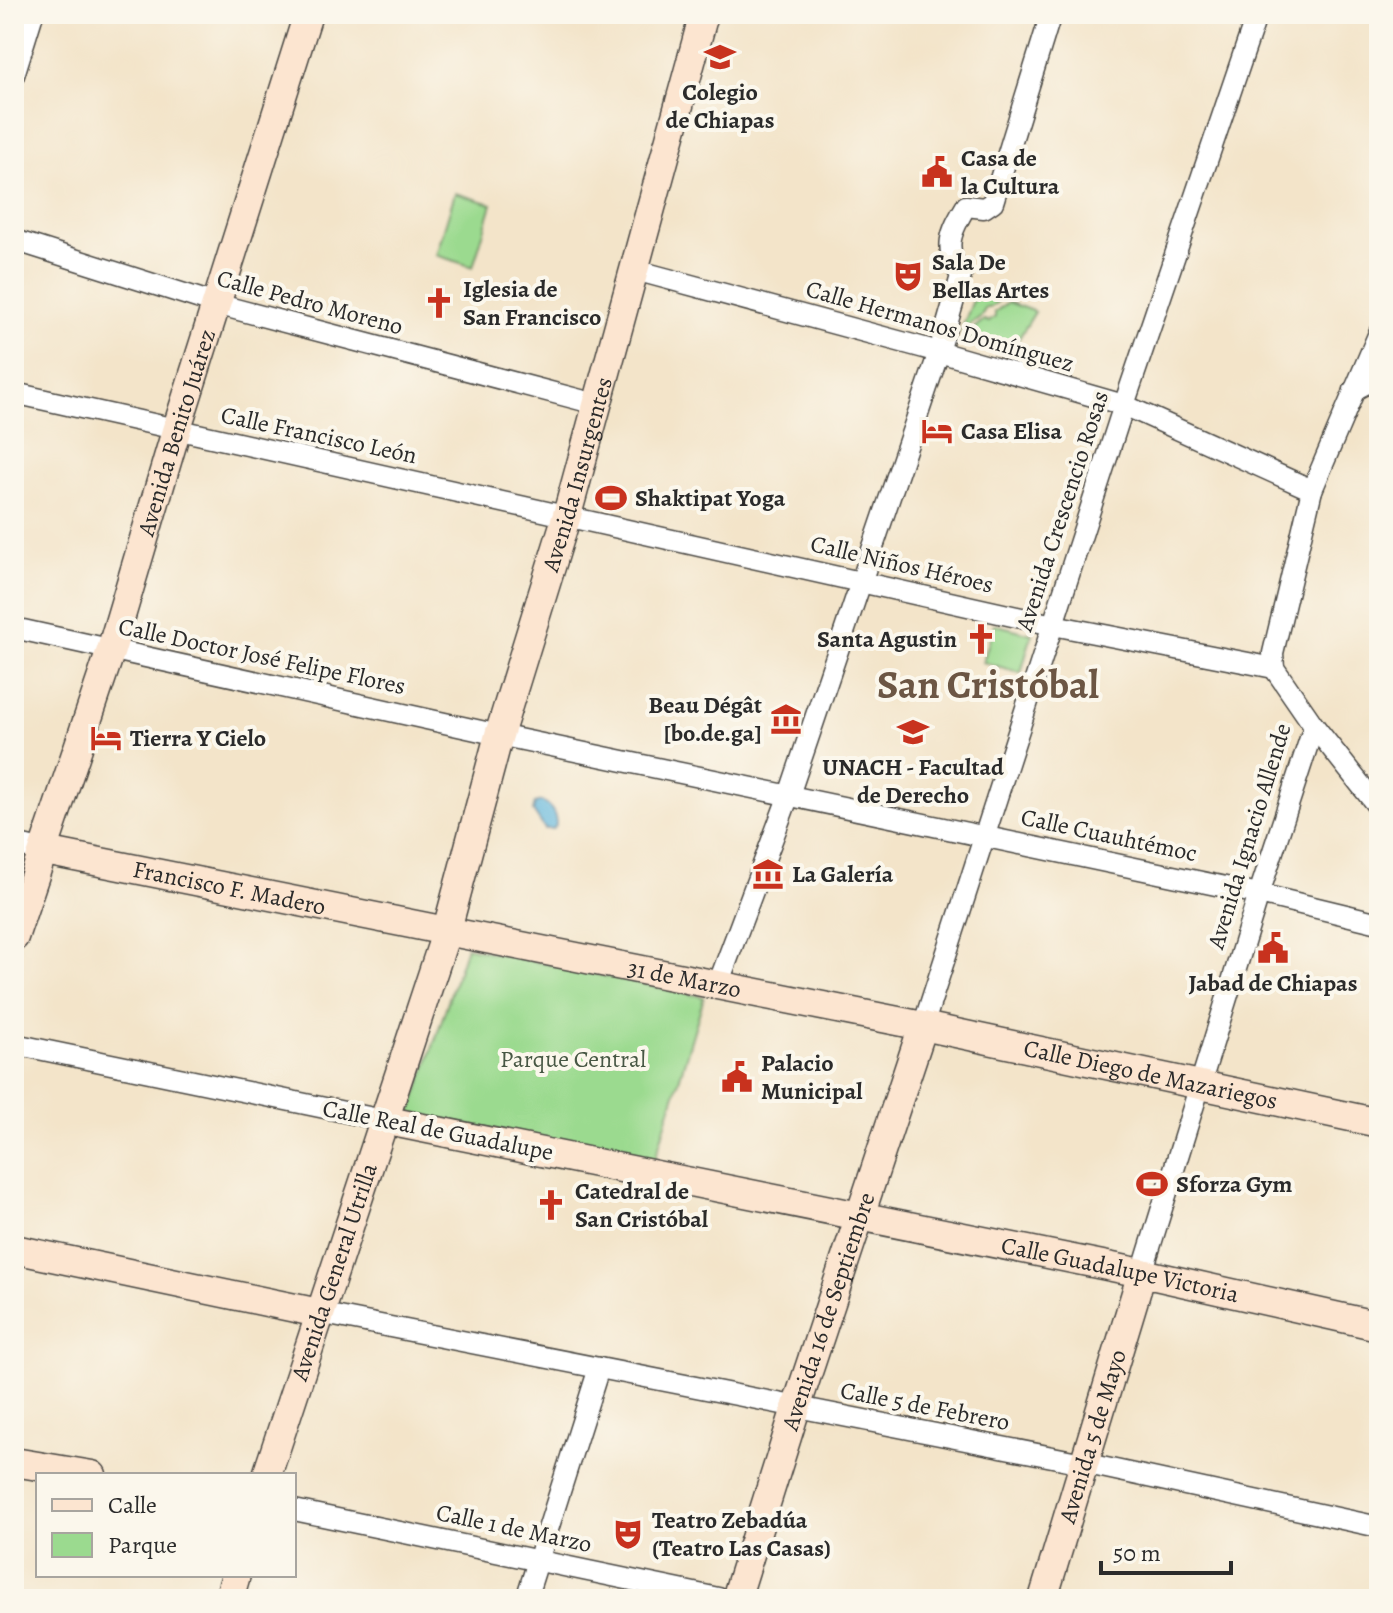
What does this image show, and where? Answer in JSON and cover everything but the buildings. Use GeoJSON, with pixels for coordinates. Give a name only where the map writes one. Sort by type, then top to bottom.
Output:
{"type":"FeatureCollection","features":[{"type":"Feature","properties":{"kind":"street"},"geometry":{"type":"LineString","coordinates":[[14,75],[33,14]]}},
{"type":"Feature","properties":{"kind":"street","name":"Avenida Benito Juárez"},"geometry":{"type":"LineString","coordinates":[[14,937],[111,650],[176,431],[308,14]]}},
{"type":"Feature","properties":{"kind":"street","name":"Avenida Insurgentes"},"geometry":{"type":"LineString","coordinates":[[446,933],[499,735],[567,515],[704,14]]}},
{"type":"Feature","properties":{"kind":"street"},"geometry":{"type":"LineString","coordinates":[[717,987],[789,795],[939,352],[961,276],[951,261],[949,242],[966,206],[984,208],[993,202],[1051,14]]}},
{"type":"Feature","properties":{"kind":"street","name":"Avenida Crescencio Rosas"},"geometry":{"type":"LineString","coordinates":[[923,1026],[1124,405],[1257,14]]}},
{"type":"Feature","properties":{"kind":"street","name":"Calle Pedro Moreno"},"geometry":{"type":"LineString","coordinates":[[14,240],[216,304],[596,404]]}},
{"type":"Feature","properties":{"kind":"street","name":"Calle Hermanos Domínguez"},"geometry":{"type":"LineString","coordinates":[[635,270],[1124,405],[1312,490]]}},
{"type":"Feature","properties":{"kind":"street"},"geometry":{"type":"LineString","coordinates":[[1274,668],[1273,653],[1312,490],[1379,333]]}},
{"type":"Feature","properties":{"kind":"street"},"geometry":{"type":"LineString","coordinates":[[1354,390],[1379,377]]}},
{"type":"Feature","properties":{"kind":"street","name":"Calle Francisco León"},"geometry":{"type":"LineString","coordinates":[[14,393],[567,515]]}},
{"type":"Feature","properties":{"kind":"street","name":"Calle Niños Héroes"},"geometry":{"type":"LineString","coordinates":[[567,515],[1053,625],[1274,668]]}},
{"type":"Feature","properties":{"kind":"street","name":"Calle Doctor José Felipe Flores"},"geometry":{"type":"LineString","coordinates":[[14,628],[499,735]]}},
{"type":"Feature","properties":{"kind":"street","name":"Avenida Ignacio Allende"},"geometry":{"type":"LineString","coordinates":[[1142,1273],[1314,726],[1274,668]]}},
{"type":"Feature","properties":{"kind":"street"},"geometry":{"type":"LineString","coordinates":[[1314,726],[1379,808]]}},
{"type":"Feature","properties":{"kind":"street","name":"Calle Cuauhtémoc"},"geometry":{"type":"LineString","coordinates":[[499,735],[984,835],[1379,923]]}},
{"type":"Feature","properties":{"kind":"street","name":"Francisco F. Madero"},"geometry":{"type":"LineString","coordinates":[[14,844],[446,933]]}},
{"type":"Feature","properties":{"kind":"street","name":"31 de Marzo"},"geometry":{"type":"LineString","coordinates":[[446,933],[923,1026]]}},
{"type":"Feature","properties":{"kind":"street","name":"Avenida General Utrilla"},"geometry":{"type":"LineString","coordinates":[[268,1473],[446,933]]}},
{"type":"Feature","properties":{"kind":"street","name":"Calle Diego de Mazariegos"},"geometry":{"type":"LineString","coordinates":[[923,1026],[1379,1123]]}},
{"type":"Feature","properties":{"kind":"street","name":"Avenida 16 de Septiembre"},"geometry":{"type":"LineString","coordinates":[[736,1599],[923,1026]]}},
{"type":"Feature","properties":{"kind":"street","name":"Calle Real de Guadalupe"},"geometry":{"type":"LineString","coordinates":[[14,1044],[861,1216]]}},
{"type":"Feature","properties":{"kind":"street","name":"Calle Guadalupe Victoria"},"geometry":{"type":"LineString","coordinates":[[861,1216],[1142,1273],[1379,1326]]}},
{"type":"Feature","properties":{"kind":"street"},"geometry":{"type":"LineString","coordinates":[[14,1249],[319,1313]]}},
{"type":"Feature","properties":{"kind":"street","name":"Avenida 5 de Mayo"},"geometry":{"type":"LineString","coordinates":[[1043,1599],[1142,1273]]}},
{"type":"Feature","properties":{"kind":"street","name":"Calle 5 de Febrero"},"geometry":{"type":"LineString","coordinates":[[319,1313],[1083,1463],[1379,1527]]}},
{"type":"Feature","properties":{"kind":"street"},"geometry":{"type":"LineString","coordinates":[[526,1599],[599,1368]]}},
{"type":"Feature","properties":{"kind":"street"},"geometry":{"type":"LineString","coordinates":[[14,1462],[80,1473]]}},
{"type":"Feature","properties":{"kind":"street","name":"Calle 1 de Marzo"},"geometry":{"type":"LineString","coordinates":[[296,1510],[723,1599]]}},
{"type":"Feature","properties":{"kind":"street"},"geometry":{"type":"LineString","coordinates":[[229,1599],[235,1577]]}},
{"type":"Feature","properties":{"kind":"green space"},"geometry":{"type":"Polygon","coordinates":[[[455,193],[492,204],[473,267],[436,255],[455,193]]]}},
{"type":"Feature","properties":{"kind":"green space"},"geometry":{"type":"Polygon","coordinates":[[[977,290],[1001,299],[961,331],[977,290]]]}},
{"type":"Feature","properties":{"kind":"green space"},"geometry":{"type":"Polygon","coordinates":[[[1008,302],[1035,312],[1011,351],[964,336],[984,320],[989,322],[995,317],[995,312],[1008,302]]]}},
{"type":"Feature","properties":{"kind":"green space"},"geometry":{"type":"Polygon","coordinates":[[[994,624],[1032,634],[1021,673],[983,662],[994,624]]]}},
{"type":"Feature","properties":{"kind":"green space","name":"Parque Central"},"geometry":{"type":"Polygon","coordinates":[[[466,947],[704,997],[653,1166],[411,1113],[466,947]]]}},
{"type":"Feature","properties":{"kind":"water"},"geometry":{"type":"Polygon","coordinates":[[[541,801],[554,814],[556,825],[553,829],[545,829],[533,811],[535,803],[541,801]]]}},
{"type":"Feature","properties":{"kind":"place","name":"Colegio de Chiapas"},"geometry":{"type":"Point","coordinates":[720,57]}},
{"type":"Feature","properties":{"kind":"place","name":"Casa de la Cultura"},"geometry":{"type":"Point","coordinates":[937,172]}},
{"type":"Feature","properties":{"kind":"place","name":"Sala De Bellas Artes"},"geometry":{"type":"Point","coordinates":[908,276]}},
{"type":"Feature","properties":{"kind":"place","name":"Iglesia de San Francisco"},"geometry":{"type":"Point","coordinates":[439,303]}},
{"type":"Feature","properties":{"kind":"place","name":"Casa Elisa"},"geometry":{"type":"Point","coordinates":[937,431]}},
{"type":"Feature","properties":{"kind":"place","name":"Shaktipat Yoga"},"geometry":{"type":"Point","coordinates":[611,498]}},
{"type":"Feature","properties":{"kind":"place","name":"Santa Agustin"},"geometry":{"type":"Point","coordinates":[981,639]}},
{"type":"Feature","properties":{"kind":"place","name":"Beau Dégât [bo.de.ga]"},"geometry":{"type":"Point","coordinates":[786,719]}},
{"type":"Feature","properties":{"kind":"place","name":"UNACH - Facultad de Derecho"},"geometry":{"type":"Point","coordinates":[913,732]}},
{"type":"Feature","properties":{"kind":"place","name":"Tierra Y Cielo"},"geometry":{"type":"Point","coordinates":[106,738]}},
{"type":"Feature","properties":{"kind":"place","name":"La Galería"},"geometry":{"type":"Point","coordinates":[768,874]}},
{"type":"Feature","properties":{"kind":"place","name":"Jabad de Chiapas"},"geometry":{"type":"Point","coordinates":[1273,948]}},
{"type":"Feature","properties":{"kind":"place","name":"Palacio Municipal"},"geometry":{"type":"Point","coordinates":[737,1077]}},
{"type":"Feature","properties":{"kind":"place","name":"Sforza Gym"},"geometry":{"type":"Point","coordinates":[1152,1184]}},
{"type":"Feature","properties":{"kind":"place","name":"Catedral de San Cristóbal"},"geometry":{"type":"Point","coordinates":[551,1205]}},
{"type":"Feature","properties":{"kind":"place","name":"Teatro Zebadúa (Teatro Las Casas)"},"geometry":{"type":"Point","coordinates":[628,1534]}},
{"type":"Feature","properties":{"kind":"district","name":"San Cristóbal"},"geometry":{"type":"Point","coordinates":[988,684]}}]}
